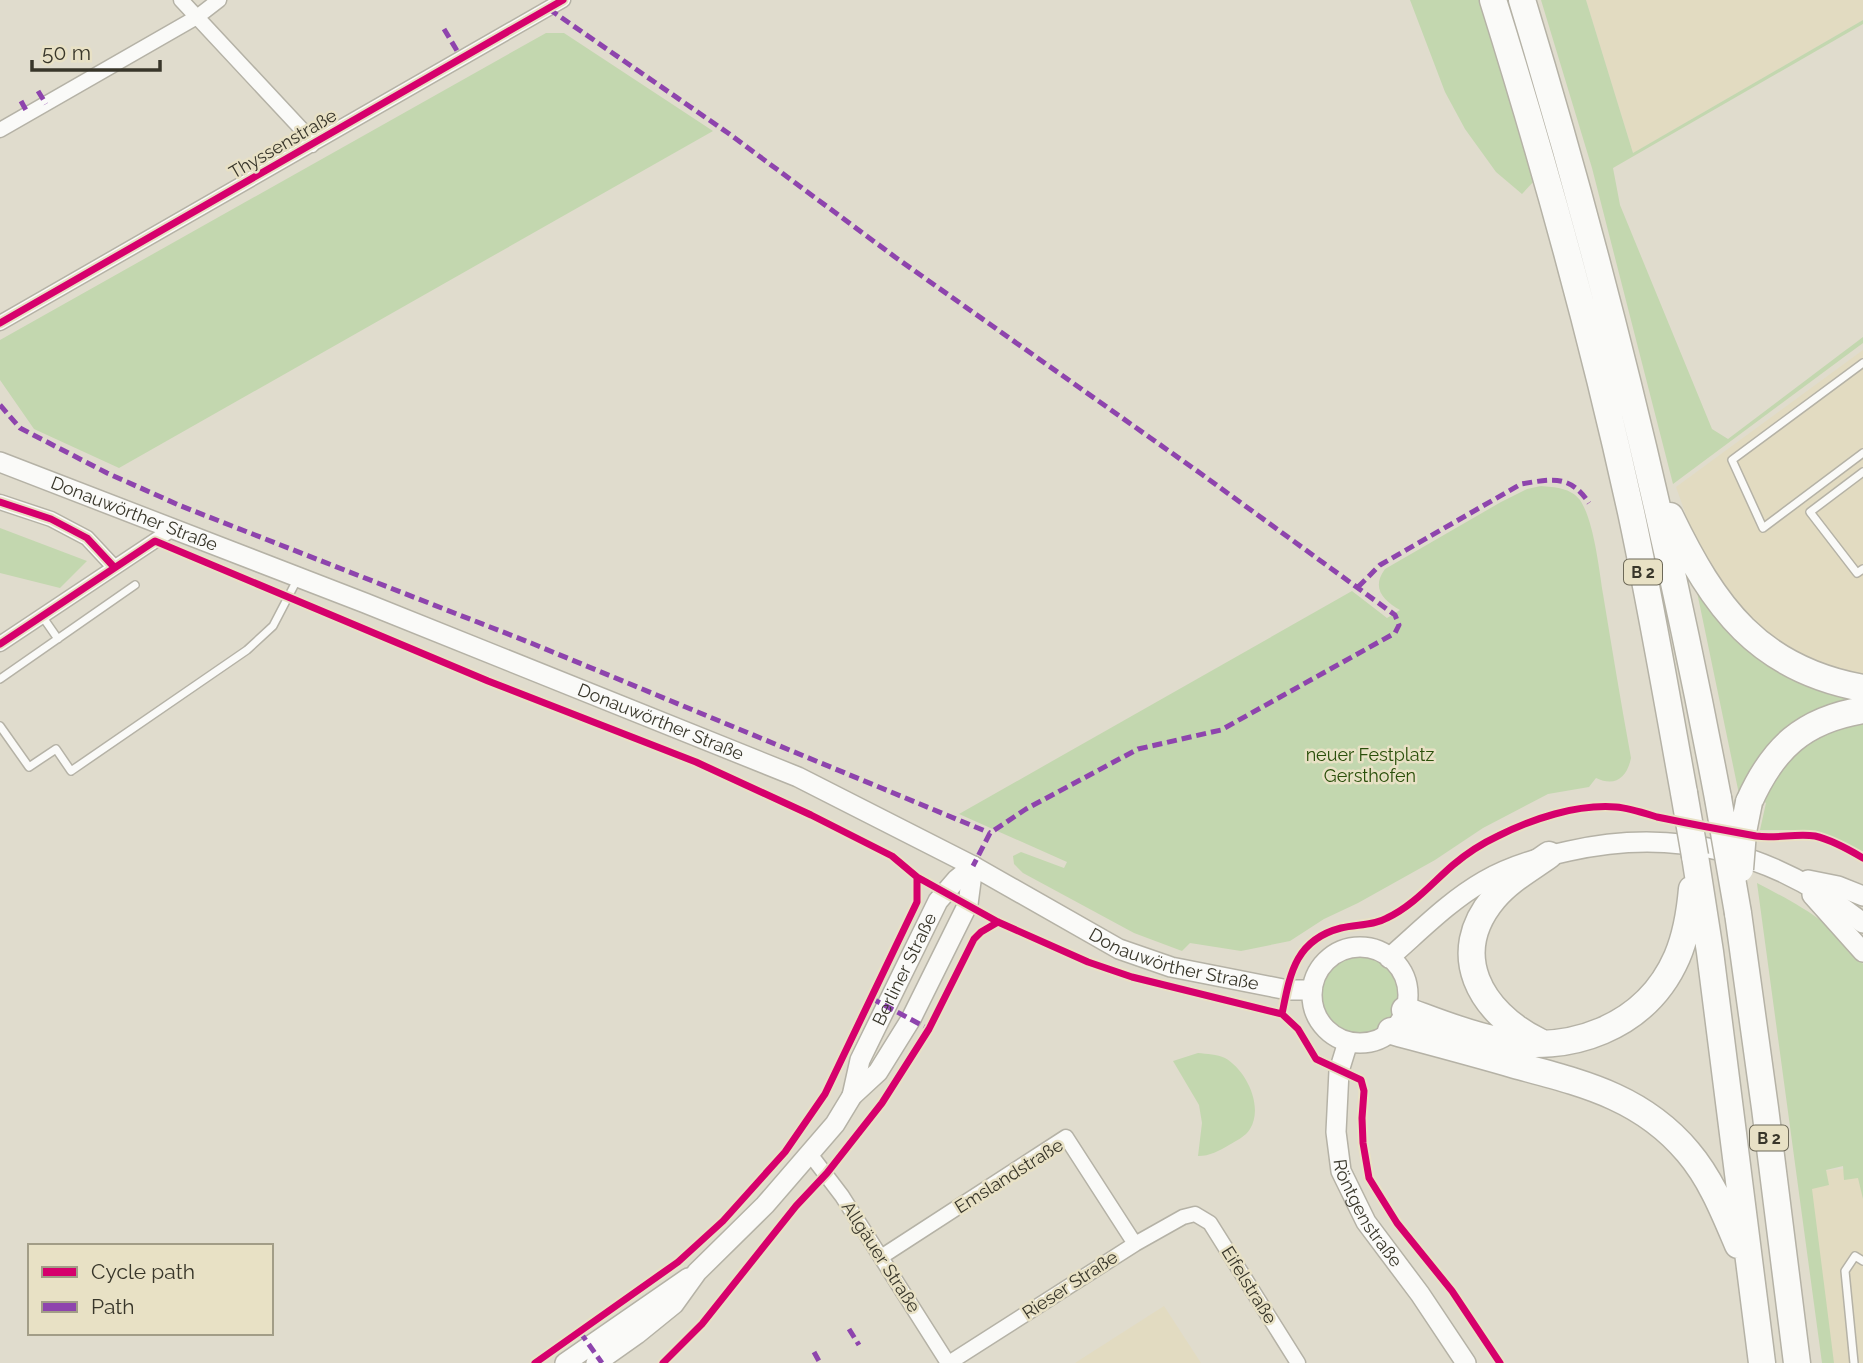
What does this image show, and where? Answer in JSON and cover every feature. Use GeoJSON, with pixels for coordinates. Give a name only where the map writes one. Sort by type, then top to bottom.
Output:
{"type":"FeatureCollection","features":[{"type":"Feature","properties":{"kind":"highway","name":"B 2"},"geometry":{"type":"LineString","coordinates":[[1493,0],[1534,132],[1577,289],[1645,581],[1695,856],[1697,905],[1762,1363]]}},
{"type":"Feature","properties":{"kind":"highway","name":"B 2"},"geometry":{"type":"LineString","coordinates":[[1522,0],[1588,224],[1651,477],[1718,798],[1738,913],[1797,1363]]}},
{"type":"Feature","properties":{"kind":"highway"},"geometry":{"type":"LineString","coordinates":[[1651,477],[1702,579],[1743,630],[1761,645],[1800,669],[1863,688]]}},
{"type":"Feature","properties":{"kind":"highway"},"geometry":{"type":"LineString","coordinates":[[1738,913],[1743,832],[1749,803],[1768,765],[1795,736],[1831,717],[1863,710]]}},
{"type":"Feature","properties":{"kind":"highway"},"geometry":{"type":"LineString","coordinates":[[1543,1043],[1508,1023],[1488,1003],[1476,978],[1472,954],[1479,921],[1496,896],[1510,882],[1549,855]]}},
{"type":"Feature","properties":{"kind":"highway"},"geometry":{"type":"LineString","coordinates":[[1398,1021],[1497,1040],[1543,1043],[1574,1041],[1603,1032],[1625,1019],[1647,1000],[1670,973],[1697,905]]}},
{"type":"Feature","properties":{"kind":"highway"},"geometry":{"type":"LineString","coordinates":[[1398,1021],[1602,1090],[1637,1107],[1672,1135],[1714,1189],[1751,1274]]}},
{"type":"Feature","properties":{"kind":"main road","name":"Donauwörther Straße"},"geometry":{"type":"LineString","coordinates":[[0,462],[174,528],[798,777],[973,866],[1119,949],[1171,967],[1288,990],[1312,990]]}},
{"type":"Feature","properties":{"kind":"main road"},"geometry":{"type":"LineString","coordinates":[[1390,958],[1440,913],[1477,886],[1506,870],[1549,855],[1614,842],[1664,842],[1726,851],[1760,861],[1843,906],[1863,923]]}},
{"type":"Feature","properties":{"kind":"main road","name":"Berliner Straße"},"geometry":{"type":"LineString","coordinates":[[852,1096],[860,1060],[938,901],[957,879],[973,866]]}},
{"type":"Feature","properties":{"kind":"main road","name":"Berliner Straße"},"geometry":{"type":"LineString","coordinates":[[596,1363],[674,1304],[697,1272],[765,1205],[835,1124],[852,1096],[878,1072],[924,994],[968,904],[973,866]]}},
{"type":"Feature","properties":{"kind":"main road"},"geometry":{"type":"LineString","coordinates":[[1797,879],[1819,880],[1863,896]]}},
{"type":"Feature","properties":{"kind":"main road"},"geometry":{"type":"LineString","coordinates":[[1797,879],[1863,952]]}},
{"type":"Feature","properties":{"kind":"main road"},"geometry":{"type":"LineString","coordinates":[[1367,948],[1390,958],[1401,970],[1407,986],[1398,1021],[1369,1042],[1349,1042],[1330,1033],[1318,1020],[1313,1005],[1312,990],[1322,965],[1342,951],[1367,948]]}},
{"type":"Feature","properties":{"kind":"main road","name":"Röntgenstraße"},"geometry":{"type":"LineString","coordinates":[[1349,1042],[1339,1070],[1336,1132],[1341,1171],[1366,1222],[1420,1294],[1466,1363]]}},
{"type":"Feature","properties":{"kind":"main road","name":"Berliner Straße"},"geometry":{"type":"LineString","coordinates":[[565,1363],[697,1272]]}},
{"type":"Feature","properties":{"kind":"street"},"geometry":{"type":"LineString","coordinates":[[181,0],[306,134],[312,145]]}},
{"type":"Feature","properties":{"kind":"street"},"geometry":{"type":"LineString","coordinates":[[0,130],[197,17],[219,0]]}},
{"type":"Feature","properties":{"kind":"street","name":"Thyssenstraße"},"geometry":{"type":"LineString","coordinates":[[0,323],[564,0]]}},
{"type":"Feature","properties":{"kind":"street","name":"Thyssenstraße"},"geometry":{"type":"LineString","coordinates":[[0,329],[18,314]]}},
{"type":"Feature","properties":{"kind":"street"},"geometry":{"type":"LineString","coordinates":[[0,502],[72,529],[87,538],[114,567]]}},
{"type":"Feature","properties":{"kind":"street"},"geometry":{"type":"LineString","coordinates":[[2,639],[174,528]]}},
{"type":"Feature","properties":{"kind":"street","name":"Emslandstraße"},"geometry":{"type":"LineString","coordinates":[[881,1258],[1066,1137],[1135,1244]]}},
{"type":"Feature","properties":{"kind":"street","name":"Allgäuer Straße"},"geometry":{"type":"LineString","coordinates":[[810,1154],[827,1173],[948,1363]]}},
{"type":"Feature","properties":{"kind":"street","name":"Rieser Straße"},"geometry":{"type":"LineString","coordinates":[[948,1363],[1135,1244],[1183,1217],[1195,1214]]}},
{"type":"Feature","properties":{"kind":"street","name":"Eifelstraße"},"geometry":{"type":"LineString","coordinates":[[1195,1214],[1210,1223],[1292,1361]]}},
{"type":"Feature","properties":{"kind":"lane"},"geometry":{"type":"LineString","coordinates":[[1863,363],[1732,460],[1763,528],[1863,453]]}},
{"type":"Feature","properties":{"kind":"lane"},"geometry":{"type":"LineString","coordinates":[[1863,472],[1810,512],[1857,573],[1863,569]]}},
{"type":"Feature","properties":{"kind":"lane"},"geometry":{"type":"LineString","coordinates":[[0,726],[29,767],[56,749],[71,771],[247,650],[273,626],[298,577]]}},
{"type":"Feature","properties":{"kind":"lane"},"geometry":{"type":"LineString","coordinates":[[0,679],[135,585]]}},
{"type":"Feature","properties":{"kind":"lane"},"geometry":{"type":"LineString","coordinates":[[43,612],[58,639]]}},
{"type":"Feature","properties":{"kind":"lane"},"geometry":{"type":"LineString","coordinates":[[1854,1363],[1845,1271],[1854,1256],[1863,1261]]}},
{"type":"Feature","properties":{"kind":"shaded area"},"geometry":{"type":"Polygon","coordinates":[[[1586,0],[1863,0],[1863,20],[1633,153],[1586,0]]]}},
{"type":"Feature","properties":{"kind":"shaded area"},"geometry":{"type":"Polygon","coordinates":[[[1863,350],[1863,675],[1833,669],[1791,653],[1746,615],[1700,555],[1676,487],[1863,350]]]}},
{"type":"Feature","properties":{"kind":"shaded area"},"geometry":{"type":"Polygon","coordinates":[[[1863,1167],[1863,1363],[1826,1363],[1798,1173],[1863,1167]]]}},
{"type":"Feature","properties":{"kind":"shaded area"},"geometry":{"type":"Polygon","coordinates":[[[1164,1306],[1201,1363],[1075,1363],[1164,1306]]]}},
{"type":"Feature","properties":{"kind":"green space"},"geometry":{"type":"Polygon","coordinates":[[[1410,0],[1480,0],[1535,180],[1522,194],[1496,172],[1465,129],[1445,92],[1410,0]]]}},
{"type":"Feature","properties":{"kind":"green space"},"geometry":{"type":"Polygon","coordinates":[[[1541,0],[1586,0],[1633,153],[1863,20],[1863,24],[1613,168],[1620,205],[1712,429],[1728,439],[1863,337],[1863,343],[1673,484],[1592,168],[1541,0]]]}},
{"type":"Feature","properties":{"kind":"green space"},"geometry":{"type":"Polygon","coordinates":[[[546,33],[564,33],[713,131],[119,468],[34,429],[0,380],[0,340],[546,33]]]}},
{"type":"Feature","properties":{"kind":"green space","name":"neuer Festplatz Gersthofen"},"geometry":{"type":"Polygon","coordinates":[[[1541,486],[1562,489],[1576,496],[1585,509],[1592,532],[1631,758],[1627,771],[1619,779],[1603,781],[1596,778],[1589,787],[1548,794],[1483,828],[1435,860],[1324,919],[1290,941],[1241,951],[1190,943],[1182,951],[1134,933],[1023,873],[1014,864],[1013,856],[1021,852],[1064,868],[1067,862],[959,814],[1352,591],[1387,618],[1400,610],[1384,598],[1379,588],[1385,569],[1501,502],[1527,489],[1541,486]]]}},
{"type":"Feature","properties":{"kind":"green space"},"geometry":{"type":"Polygon","coordinates":[[[0,528],[87,561],[60,588],[0,573],[0,528]]]}},
{"type":"Feature","properties":{"kind":"green space"},"geometry":{"type":"Polygon","coordinates":[[[1697,592],[1733,634],[1863,696],[1840,706],[1740,799],[1697,592]]]}},
{"type":"Feature","properties":{"kind":"green space"},"geometry":{"type":"Polygon","coordinates":[[[1863,719],[1863,852],[1809,830],[1760,830],[1766,803],[1760,799],[1774,777],[1806,741],[1863,719]]]}},
{"type":"Feature","properties":{"kind":"green space"},"geometry":{"type":"Polygon","coordinates":[[[1757,883],[1816,917],[1842,938],[1863,964],[1863,1199],[1858,1178],[1844,1180],[1843,1166],[1826,1170],[1829,1185],[1812,1189],[1834,1363],[1822,1363],[1757,883]]]}},
{"type":"Feature","properties":{"kind":"green space"},"geometry":{"type":"Polygon","coordinates":[[[1351,956],[1367,956],[1381,962],[1392,973],[1398,987],[1398,1003],[1392,1017],[1381,1028],[1367,1034],[1351,1034],[1337,1028],[1326,1017],[1320,1003],[1320,987],[1326,973],[1337,962],[1351,956]]]}},
{"type":"Feature","properties":{"kind":"green space"},"geometry":{"type":"Polygon","coordinates":[[[1198,1053],[1225,1058],[1240,1071],[1251,1089],[1255,1110],[1250,1129],[1243,1136],[1214,1153],[1198,1156],[1202,1123],[1199,1105],[1173,1061],[1198,1053]]]}},
{"type":"Feature","properties":{"kind":"marked path"},"geometry":{"type":"LineString","coordinates":[[549,9],[728,133],[895,257],[1395,615],[1399,625],[1395,633],[1221,730],[1138,749],[1026,809],[990,833],[973,866]]}},
{"type":"Feature","properties":{"kind":"marked path"},"geometry":{"type":"LineString","coordinates":[[444,29],[462,59]]}},
{"type":"Feature","properties":{"kind":"marked path"},"geometry":{"type":"LineString","coordinates":[[38,91],[46,104]]}},
{"type":"Feature","properties":{"kind":"marked path"},"geometry":{"type":"LineString","coordinates":[[21,101],[28,114]]}},
{"type":"Feature","properties":{"kind":"marked path"},"geometry":{"type":"LineString","coordinates":[[0,405],[20,428],[107,473],[181,506],[531,643],[990,833]]}},
{"type":"Feature","properties":{"kind":"marked path"},"geometry":{"type":"LineString","coordinates":[[1358,587],[1380,565],[1521,484],[1551,480],[1567,483],[1575,487],[1589,503]]}},
{"type":"Feature","properties":{"kind":"marked path"},"geometry":{"type":"LineString","coordinates":[[871,998],[929,1029]]}},
{"type":"Feature","properties":{"kind":"marked path"},"geometry":{"type":"LineString","coordinates":[[849,1329],[859,1345]]}},
{"type":"Feature","properties":{"kind":"marked path"},"geometry":{"type":"LineString","coordinates":[[580,1332],[602,1363]]}},
{"type":"Feature","properties":{"kind":"marked path"},"geometry":{"type":"LineString","coordinates":[[814,1352],[820,1363]]}},
{"type":"Feature","properties":{"kind":"cycle path"},"geometry":{"type":"LineString","coordinates":[[0,323],[563,0]]}},
{"type":"Feature","properties":{"kind":"cycle path"},"geometry":{"type":"LineString","coordinates":[[0,502],[51,519],[87,538],[114,567]]}},
{"type":"Feature","properties":{"kind":"cycle path"},"geometry":{"type":"LineString","coordinates":[[0,644],[155,541],[488,681],[696,762],[892,856],[917,877],[998,922],[1088,962],[1132,977],[1282,1014],[1298,1029],[1316,1059],[1361,1080],[1364,1091],[1363,1143],[1369,1178],[1397,1223],[1452,1291],[1500,1363]]}},
{"type":"Feature","properties":{"kind":"cycle path"},"geometry":{"type":"LineString","coordinates":[[1282,1014],[1297,960],[1314,941],[1341,928],[1387,918],[1414,901],[1453,865],[1481,845],[1511,830],[1555,814],[1585,808],[1621,808],[1756,836],[1815,836],[1834,842],[1863,858]]}},
{"type":"Feature","properties":{"kind":"cycle path"},"geometry":{"type":"LineString","coordinates":[[535,1363],[678,1262],[723,1221],[785,1152],[825,1094],[917,902],[917,877]]}},
{"type":"Feature","properties":{"kind":"cycle path"},"geometry":{"type":"LineString","coordinates":[[663,1363],[702,1324],[882,1103],[929,1029],[974,939],[998,922]]}}]}
